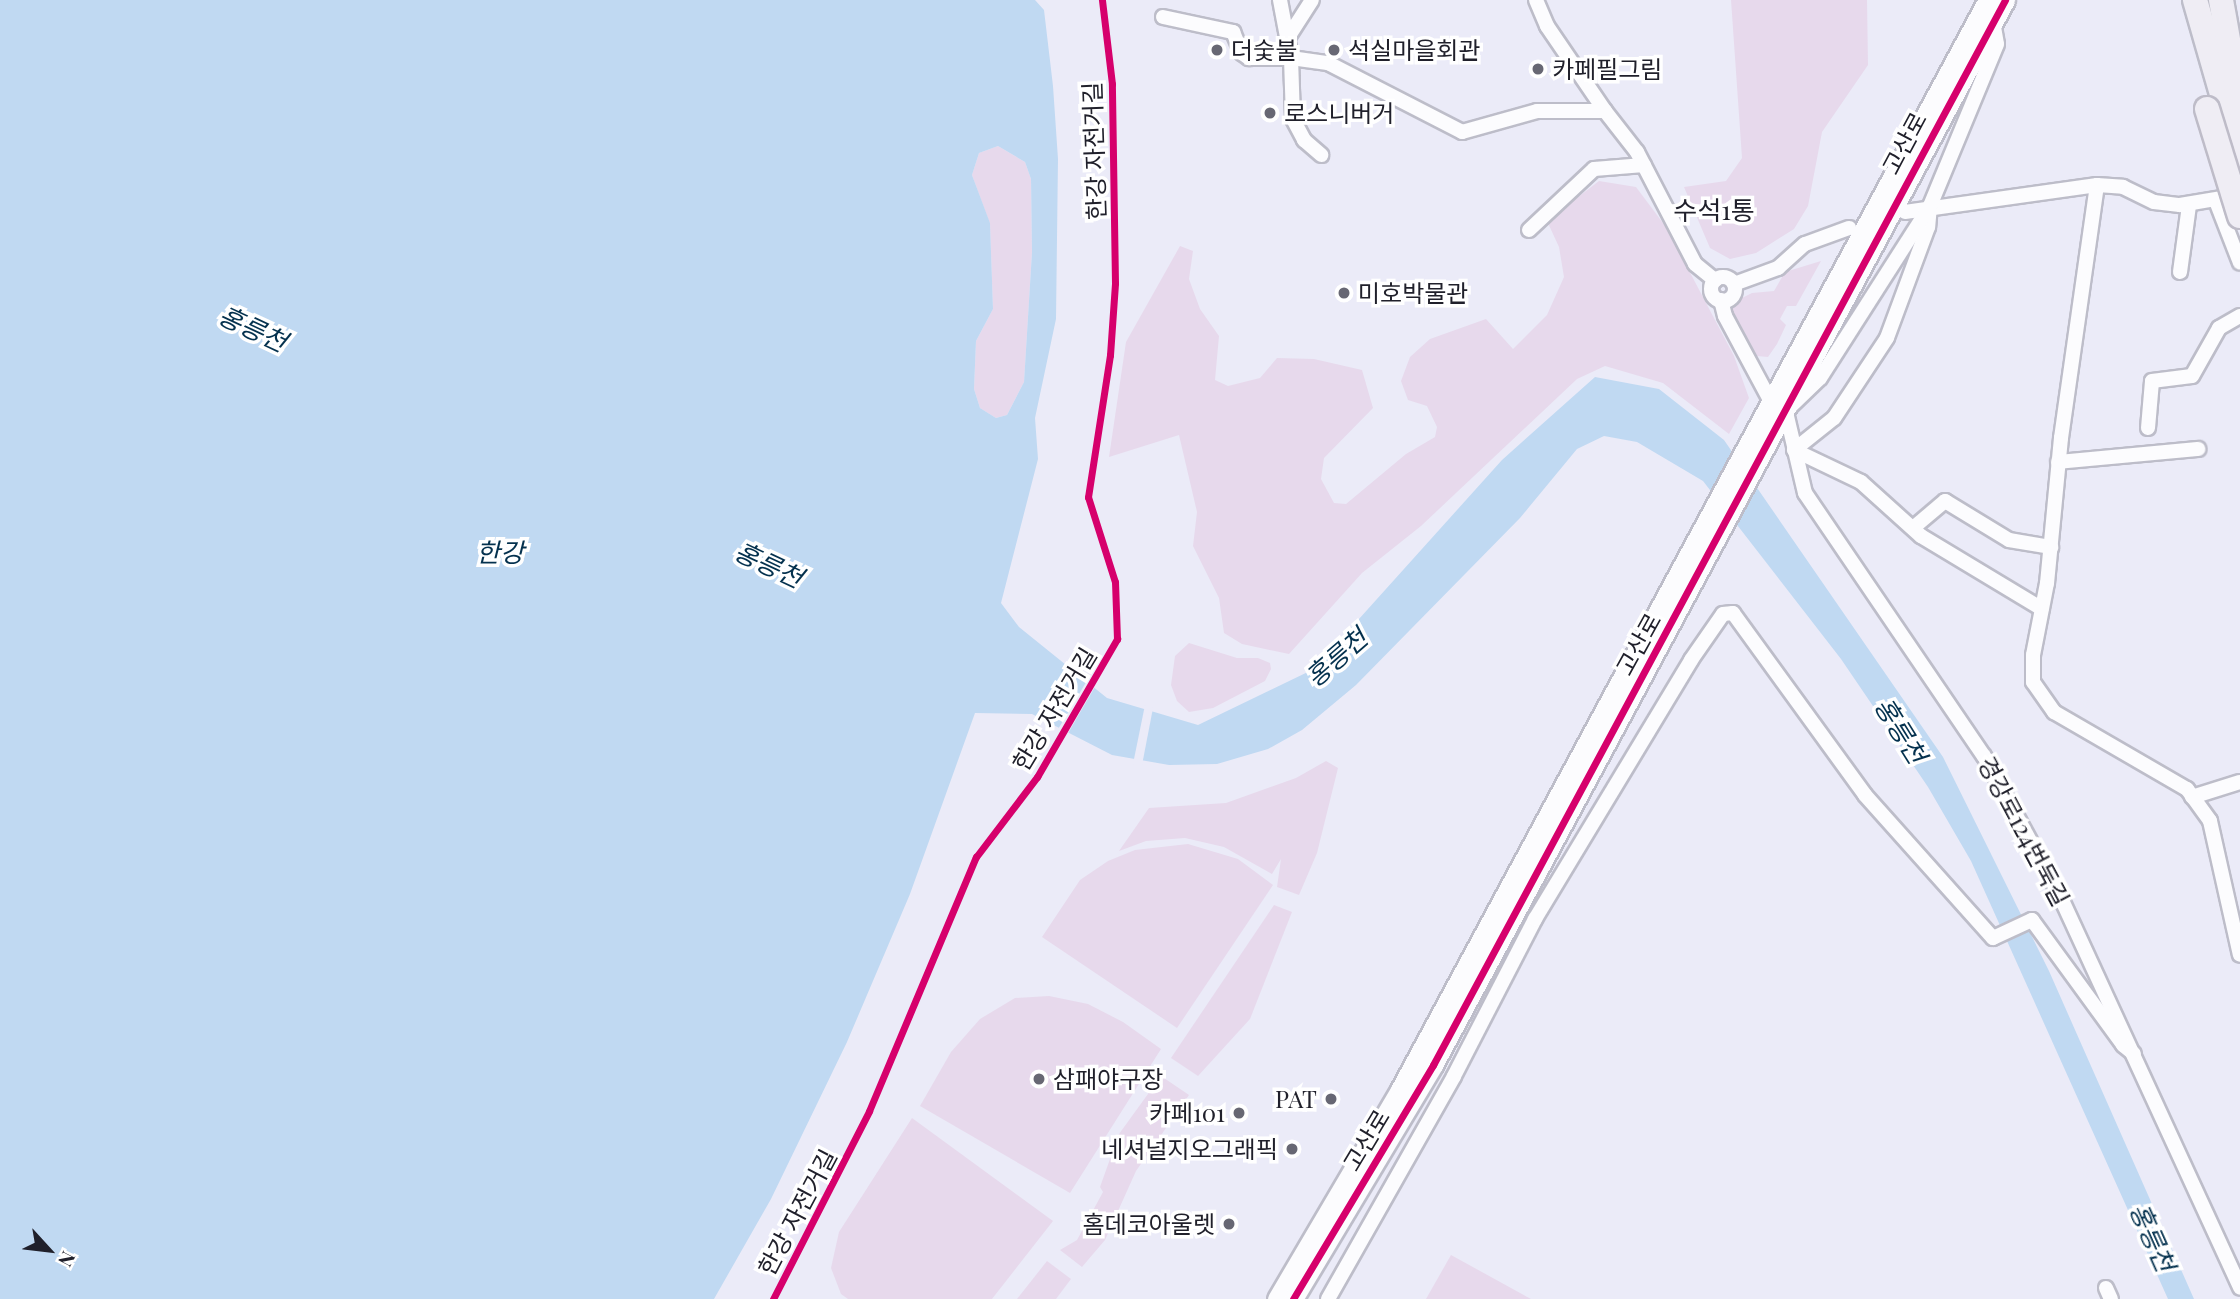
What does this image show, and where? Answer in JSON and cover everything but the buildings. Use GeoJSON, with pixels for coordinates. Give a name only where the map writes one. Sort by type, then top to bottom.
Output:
{"type":"FeatureCollection","features":[{"type":"Feature","properties":{"kind":"highway"},"geometry":{"type":"LineString","coordinates":[[2179,0],[2228,105]]}},
{"type":"Feature","properties":{"kind":"highway"},"geometry":{"type":"LineString","coordinates":[[2195,0],[2228,105],[2240,157]]}},
{"type":"Feature","properties":{"kind":"highway"},"geometry":{"type":"LineString","coordinates":[[2221,0],[2228,105],[2240,216]]}},
{"type":"Feature","properties":{"kind":"street"},"geometry":{"type":"LineString","coordinates":[[1280,0],[1291,58],[1293,119],[1304,140],[1321,155]]}},
{"type":"Feature","properties":{"kind":"street"},"geometry":{"type":"LineString","coordinates":[[1287,39],[1312,0]]}},
{"type":"Feature","properties":{"kind":"street"},"geometry":{"type":"LineString","coordinates":[[1536,0],[1547,26],[1644,165],[1695,264],[1714,281]]}},
{"type":"Feature","properties":{"kind":"street","name":"고산로"},"geometry":{"type":"LineString","coordinates":[[1293,1299],[1433,1065],[1709,555],[1763,453],[1778,406],[1988,0]]}},
{"type":"Feature","properties":{"kind":"street","name":"고산로"},"geometry":{"type":"LineString","coordinates":[[1278,1299],[1400,1090],[1752,434],[1778,406],[2005,0]]}},
{"type":"Feature","properties":{"kind":"street"},"geometry":{"type":"LineString","coordinates":[[1163,17],[1233,32],[1242,53],[1249,58],[1291,58],[1328,62],[1462,132],[1538,111],[1605,111]]}},
{"type":"Feature","properties":{"kind":"street"},"geometry":{"type":"LineString","coordinates":[[1778,406],[1820,378],[1930,206],[1997,44],[1993,21]]}},
{"type":"Feature","properties":{"kind":"street"},"geometry":{"type":"LineString","coordinates":[[1529,230],[1594,169],[1644,165]]}},
{"type":"Feature","properties":{"kind":"street"},"geometry":{"type":"LineString","coordinates":[[2096,185],[2058,462],[2042,609],[2033,655],[2033,682],[2054,712],[2187,789],[2210,821],[2240,955]]}},
{"type":"Feature","properties":{"kind":"street"},"geometry":{"type":"LineString","coordinates":[[1905,212],[1930,206],[2096,185],[2123,187],[2154,202],[2189,205],[2240,195]]}},
{"type":"Feature","properties":{"kind":"street"},"geometry":{"type":"LineString","coordinates":[[2216,201],[2240,263]]}},
{"type":"Feature","properties":{"kind":"street"},"geometry":{"type":"LineString","coordinates":[[2180,272],[2189,205]]}},
{"type":"Feature","properties":{"kind":"street"},"geometry":{"type":"LineString","coordinates":[[1930,206],[1928,227],[1887,338],[1834,418],[1794,450],[1861,482],[1913,528],[2042,609]]}},
{"type":"Feature","properties":{"kind":"street"},"geometry":{"type":"LineString","coordinates":[[1734,284],[1778,268],[1805,244],[1849,228]]}},
{"type":"Feature","properties":{"kind":"street"},"geometry":{"type":"LineString","coordinates":[[1714,281],[1725,277],[1734,284]]}},
{"type":"Feature","properties":{"kind":"street"},"geometry":{"type":"LineString","coordinates":[[1714,281],[1712,291],[1721,300],[1733,295],[1734,284]]}},
{"type":"Feature","properties":{"kind":"street","name":"경강로124번둑길"},"geometry":{"type":"LineString","coordinates":[[1721,300],[1725,316],[1778,406],[1794,450],[1805,493],[1984,756],[2061,898],[2240,1288]]}},
{"type":"Feature","properties":{"kind":"street"},"geometry":{"type":"LineString","coordinates":[[2148,428],[2152,381],[2192,376],[2219,328],[2240,316]]}},
{"type":"Feature","properties":{"kind":"street"},"geometry":{"type":"LineString","coordinates":[[2058,462],[2198,449]]}},
{"type":"Feature","properties":{"kind":"street"},"geometry":{"type":"LineString","coordinates":[[1913,528],[1945,501],[2009,540],[2050,547]]}},
{"type":"Feature","properties":{"kind":"street"},"geometry":{"type":"LineString","coordinates":[[1328,1299],[1454,1076],[1535,919],[1691,660],[1723,614],[1733,613],[1865,795],[1993,938],[2032,920],[2123,1045],[2134,1054]]}},
{"type":"Feature","properties":{"kind":"street"},"geometry":{"type":"LineString","coordinates":[[2192,797],[2240,782]]}},
{"type":"Feature","properties":{"kind":"shaded area"},"geometry":{"type":"Polygon","coordinates":[[[1731,0],[1867,0],[1868,65],[1822,132],[1808,206],[1794,229],[1756,253],[1730,259],[1710,248],[1684,187],[1726,181],[1742,158],[1731,0]]]}},
{"type":"Feature","properties":{"kind":"shaded area"},"geometry":{"type":"Polygon","coordinates":[[[998,146],[1025,162],[1031,179],[1032,252],[1024,382],[1007,415],[996,418],[980,408],[974,389],[976,341],[993,309],[990,224],[972,175],[979,153],[998,146]]]}},
{"type":"Feature","properties":{"kind":"shaded area"},"geometry":{"type":"Polygon","coordinates":[[[1599,181],[1636,187],[1666,227],[1734,356],[1749,398],[1729,434],[1663,383],[1605,366],[1577,379],[1421,526],[1362,573],[1289,654],[1242,644],[1224,633],[1219,598],[1193,546],[1197,512],[1179,435],[1109,457],[1126,342],[1180,246],[1193,251],[1189,279],[1200,309],[1219,336],[1215,380],[1228,386],[1260,378],[1277,358],[1314,359],[1362,370],[1373,408],[1324,458],[1321,479],[1334,503],[1346,504],[1406,454],[1435,437],[1437,427],[1427,406],[1408,400],[1401,381],[1410,357],[1430,339],[1486,319],[1513,349],[1547,315],[1564,277],[1559,247],[1547,221],[1599,181]]]}},
{"type":"Feature","properties":{"kind":"shaded area"},"geometry":{"type":"Polygon","coordinates":[[[1821,261],[1796,306],[1787,306],[1780,319],[1786,325],[1777,344],[1768,357],[1757,356],[1732,310],[1738,300],[1752,293],[1774,291],[1785,272],[1821,261]]]}},
{"type":"Feature","properties":{"kind":"shaded area"},"geometry":{"type":"Polygon","coordinates":[[[1189,643],[1237,658],[1258,658],[1270,663],[1271,669],[1265,681],[1213,708],[1189,712],[1177,701],[1171,685],[1175,656],[1189,643]]]}},
{"type":"Feature","properties":{"kind":"shaded area"},"geometry":{"type":"Polygon","coordinates":[[[1326,761],[1338,768],[1317,853],[1299,895],[1277,887],[1281,859],[1272,874],[1224,847],[1185,838],[1146,841],[1119,851],[1149,808],[1226,803],[1296,778],[1326,761]]]}},
{"type":"Feature","properties":{"kind":"shaded area","name":"삼패야구장"},"geometry":{"type":"Polygon","coordinates":[[[1188,844],[1238,859],[1273,885],[1177,1028],[1042,937],[1080,880],[1108,861],[1135,850],[1188,844]]]}},
{"type":"Feature","properties":{"kind":"shaded area"},"geometry":{"type":"Polygon","coordinates":[[[1274,905],[1292,912],[1250,1019],[1198,1076],[1171,1058],[1274,905]]]}},
{"type":"Feature","properties":{"kind":"shaded area","name":"삼패야구장"},"geometry":{"type":"Polygon","coordinates":[[[1049,996],[1088,1004],[1123,1022],[1161,1049],[1070,1193],[920,1106],[951,1052],[980,1019],[1015,998],[1049,996]]]}},
{"type":"Feature","properties":{"kind":"shaded area"},"geometry":{"type":"Polygon","coordinates":[[[1161,1076],[1189,1095],[1136,1171],[1105,1240],[1082,1267],[1060,1250],[1077,1240],[1103,1192],[1100,1187],[1119,1134],[1161,1076]]]}},
{"type":"Feature","properties":{"kind":"shaded area"},"geometry":{"type":"Polygon","coordinates":[[[912,1118],[1053,1221],[992,1299],[848,1299],[841,1294],[831,1268],[839,1232],[912,1118]]]}},
{"type":"Feature","properties":{"kind":"shaded area"},"geometry":{"type":"Polygon","coordinates":[[[1451,1255],[1531,1299],[1426,1299],[1451,1255]]]}},
{"type":"Feature","properties":{"kind":"shaded area"},"geometry":{"type":"Polygon","coordinates":[[[1047,1261],[1071,1279],[1056,1299],[1017,1299],[1047,1261]]]}},
{"type":"Feature","properties":{"kind":"water","name":"한강"},"geometry":{"type":"Polygon","coordinates":[[[0,0],[1035,0],[1044,10],[1058,159],[1056,319],[1035,418],[1038,459],[1001,603],[1019,627],[1107,698],[1198,725],[1314,669],[1502,460],[1595,377],[1659,389],[1724,440],[1943,757],[2049,971],[2194,1299],[2168,1299],[1971,861],[1928,787],[1841,659],[1703,481],[1637,442],[1604,436],[1577,449],[1520,518],[1356,685],[1302,730],[1268,749],[1217,764],[1169,765],[1112,755],[1032,714],[975,713],[910,894],[847,1042],[771,1199],[714,1299],[0,1299],[0,0]],[[998,146],[979,153],[972,175],[990,223],[993,309],[976,341],[974,389],[980,408],[996,418],[1007,415],[1024,382],[1032,252],[1031,179],[1025,162],[998,146]]]}},
{"type":"Feature","properties":{"kind":"pier"},"geometry":{"type":"Polygon","coordinates":[[[1088,679],[1096,685],[1067,735],[1057,731],[1088,679]]]}},
{"type":"Feature","properties":{"kind":"pier"},"geometry":{"type":"Polygon","coordinates":[[[1145,705],[1153,708],[1142,765],[1133,764],[1145,705]]]}},
{"type":"Feature","properties":{"kind":"cycle path","name":"한강 자전거길"},"geometry":{"type":"LineString","coordinates":[[773,1299],[869,1111],[976,857],[1037,777],[1117,639],[1115,582],[1088,497],[1110,355],[1115,283],[1112,84],[1102,0]]}},
{"type":"Feature","properties":{"kind":"cycle path"},"geometry":{"type":"LineString","coordinates":[[1293,1299],[1433,1065],[2005,0]]}},
{"type":"Feature","properties":{"kind":"place","name":"더숯불"},"geometry":{"type":"Point","coordinates":[1217,50]}},
{"type":"Feature","properties":{"kind":"place","name":"석실마을회관"},"geometry":{"type":"Point","coordinates":[1334,50]}},
{"type":"Feature","properties":{"kind":"place","name":"카페필그림"},"geometry":{"type":"Point","coordinates":[1538,69]}},
{"type":"Feature","properties":{"kind":"place","name":"로스니버거"},"geometry":{"type":"Point","coordinates":[1270,113]}},
{"type":"Feature","properties":{"kind":"place","name":"미호박물관"},"geometry":{"type":"Point","coordinates":[1344,293]}},
{"type":"Feature","properties":{"kind":"place","name":"삼패야구장"},"geometry":{"type":"Point","coordinates":[1039,1079]}},
{"type":"Feature","properties":{"kind":"place","name":"PAT"},"geometry":{"type":"Point","coordinates":[1331,1099]}},
{"type":"Feature","properties":{"kind":"place","name":"카페101"},"geometry":{"type":"Point","coordinates":[1239,1113]}},
{"type":"Feature","properties":{"kind":"place","name":"네셔널지오그래픽"},"geometry":{"type":"Point","coordinates":[1292,1149]}},
{"type":"Feature","properties":{"kind":"place","name":"홈데코아울렛"},"geometry":{"type":"Point","coordinates":[1229,1224]}},
{"type":"Feature","properties":{"kind":"district","name":"수석1통"},"geometry":{"type":"Point","coordinates":[1714,210]}},
{"type":"Feature","properties":{"kind":"water label","name":"홍릉천"},"geometry":{"type":"Point","coordinates":[253,328]}},
{"type":"Feature","properties":{"kind":"water label","name":"홍릉천"},"geometry":{"type":"Point","coordinates":[769,564]}},
{"type":"Feature","properties":{"kind":"water label","name":"홍릉천"},"geometry":{"type":"Point","coordinates":[1336,657]}},
{"type":"Feature","properties":{"kind":"water label","name":"홍릉천"},"geometry":{"type":"Point","coordinates":[1901,730]}},
{"type":"Feature","properties":{"kind":"water label","name":"홍릉천"},"geometry":{"type":"Point","coordinates":[2153,1237]}}]}
